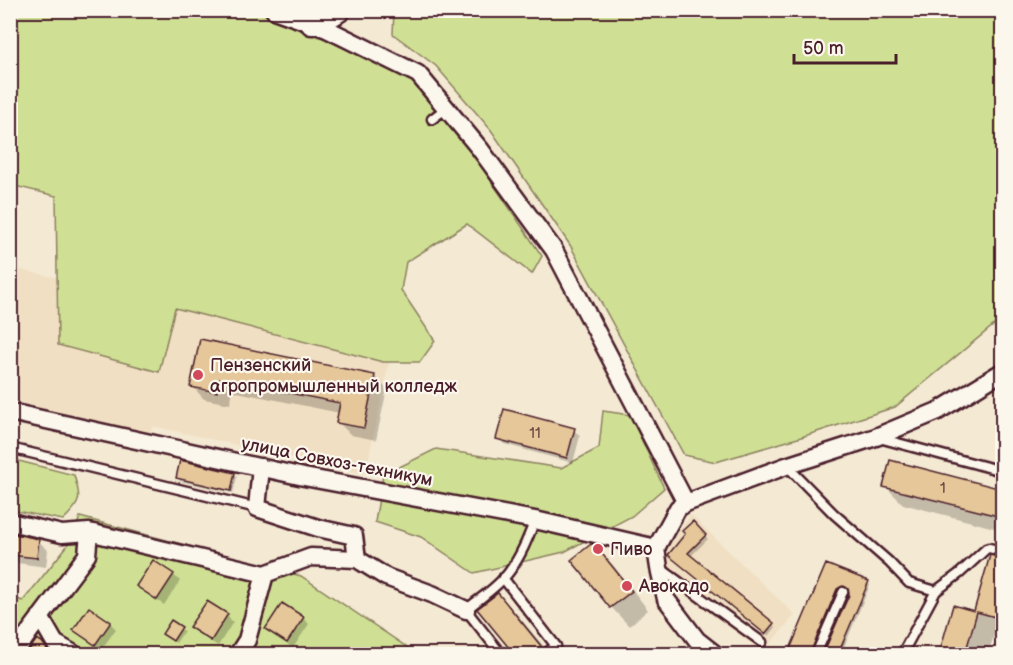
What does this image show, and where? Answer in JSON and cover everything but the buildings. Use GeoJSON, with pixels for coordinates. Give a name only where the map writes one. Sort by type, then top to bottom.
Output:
{"type":"FeatureCollection","features":[{"type":"Feature","properties":{"kind":"street"},"geometry":{"type":"LineString","coordinates":[[274,10],[325,19],[339,10]]}},
{"type":"Feature","properties":{"kind":"street"},"geometry":{"type":"LineString","coordinates":[[347,10],[346,27],[351,40]]}},
{"type":"Feature","properties":{"kind":"street"},"geometry":{"type":"LineString","coordinates":[[310,17],[418,74],[480,149],[554,250],[686,502]]}},
{"type":"Feature","properties":{"kind":"street"},"geometry":{"type":"LineString","coordinates":[[715,654],[697,640],[666,599],[656,548],[678,508],[686,502],[876,437],[938,411],[1002,372]]}},
{"type":"Feature","properties":{"kind":"street","name":"улица Совхоз-техникум"},"geometry":{"type":"LineString","coordinates":[[10,412],[304,477],[535,520],[656,548]]}},
{"type":"Feature","properties":{"kind":"street"},"geometry":{"type":"LineString","coordinates":[[261,467],[257,508],[318,528],[354,536],[357,560]]}},
{"type":"Feature","properties":{"kind":"street"},"geometry":{"type":"LineString","coordinates":[[10,522],[62,534],[88,532],[265,574],[311,557],[357,560],[386,577],[432,594],[466,610]]}},
{"type":"Feature","properties":{"kind":"street"},"geometry":{"type":"LineString","coordinates":[[14,654],[87,555],[88,532]]}},
{"type":"Feature","properties":{"kind":"street"},"geometry":{"type":"LineString","coordinates":[[247,650],[265,574]]}},
{"type":"Feature","properties":{"kind":"street"},"geometry":{"type":"LineString","coordinates":[[40,618],[55,643],[74,654]]}},
{"type":"Feature","properties":{"kind":"lane"},"geometry":{"type":"LineString","coordinates":[[432,119],[445,109],[448,110]]}},
{"type":"Feature","properties":{"kind":"lane"},"geometry":{"type":"LineString","coordinates":[[876,437],[1002,471]]}},
{"type":"Feature","properties":{"kind":"lane"},"geometry":{"type":"LineString","coordinates":[[10,448],[257,508]]}},
{"type":"Feature","properties":{"kind":"lane"},"geometry":{"type":"LineString","coordinates":[[786,466],[909,583],[936,591]]}},
{"type":"Feature","properties":{"kind":"lane"},"geometry":{"type":"LineString","coordinates":[[501,654],[466,610],[509,572],[535,520]]}},
{"type":"Feature","properties":{"kind":"lane"},"geometry":{"type":"LineString","coordinates":[[902,654],[936,591],[986,549],[1002,551]]}},
{"type":"Feature","properties":{"kind":"lane"},"geometry":{"type":"LineString","coordinates":[[659,568],[762,642]]}},
{"type":"Feature","properties":{"kind":"lane"},"geometry":{"type":"LineString","coordinates":[[503,578],[556,646],[546,654]]}},
{"type":"Feature","properties":{"kind":"lane"},"geometry":{"type":"LineString","coordinates":[[816,654],[843,592]]}},
{"type":"Feature","properties":{"kind":"shaded area","name":"Пензенский агропромышленный колледж"},"geometry":{"type":"Polygon","coordinates":[[[11,268],[392,349],[365,474],[153,426],[150,435],[11,401],[11,268]]]}},
{"type":"Feature","properties":{"kind":"shaded area"},"geometry":{"type":"Polygon","coordinates":[[[691,515],[795,615],[763,652],[672,586],[662,552],[691,515]]]}},
{"type":"Feature","properties":{"kind":"green space"},"geometry":{"type":"Polygon","coordinates":[[[394,10],[1002,11],[1002,286],[995,324],[895,407],[716,462],[684,455],[570,245],[491,130],[436,66],[393,34],[394,10]]]}},
{"type":"Feature","properties":{"kind":"green space"},"geometry":{"type":"Polygon","coordinates":[[[11,11],[263,11],[280,16],[410,76],[474,156],[542,256],[532,274],[467,224],[406,262],[401,290],[435,341],[420,362],[383,362],[175,308],[159,372],[58,345],[56,196],[11,185],[11,11]]]}},
{"type":"Feature","properties":{"kind":"green space"},"geometry":{"type":"Polygon","coordinates":[[[603,411],[630,415],[664,488],[632,516],[564,552],[474,573],[421,537],[375,522],[383,475],[436,449],[561,468],[599,448],[603,411]]]}},
{"type":"Feature","properties":{"kind":"green space"},"geometry":{"type":"Polygon","coordinates":[[[11,459],[74,475],[79,495],[74,509],[63,520],[11,510],[11,459]]]}},
{"type":"Feature","properties":{"kind":"green space"},"geometry":{"type":"Polygon","coordinates":[[[80,517],[301,576],[417,654],[11,654],[11,597],[23,601],[71,541],[80,517]]]}},
{"type":"Feature","properties":{"kind":"place","name":"Пензенский агропромышленный колледж"},"geometry":{"type":"Point","coordinates":[198,375]}},
{"type":"Feature","properties":{"kind":"place","name":"Пиво"},"geometry":{"type":"Point","coordinates":[598,549]}},
{"type":"Feature","properties":{"kind":"place","name":"Авокадо"},"geometry":{"type":"Point","coordinates":[627,586]}}]}
